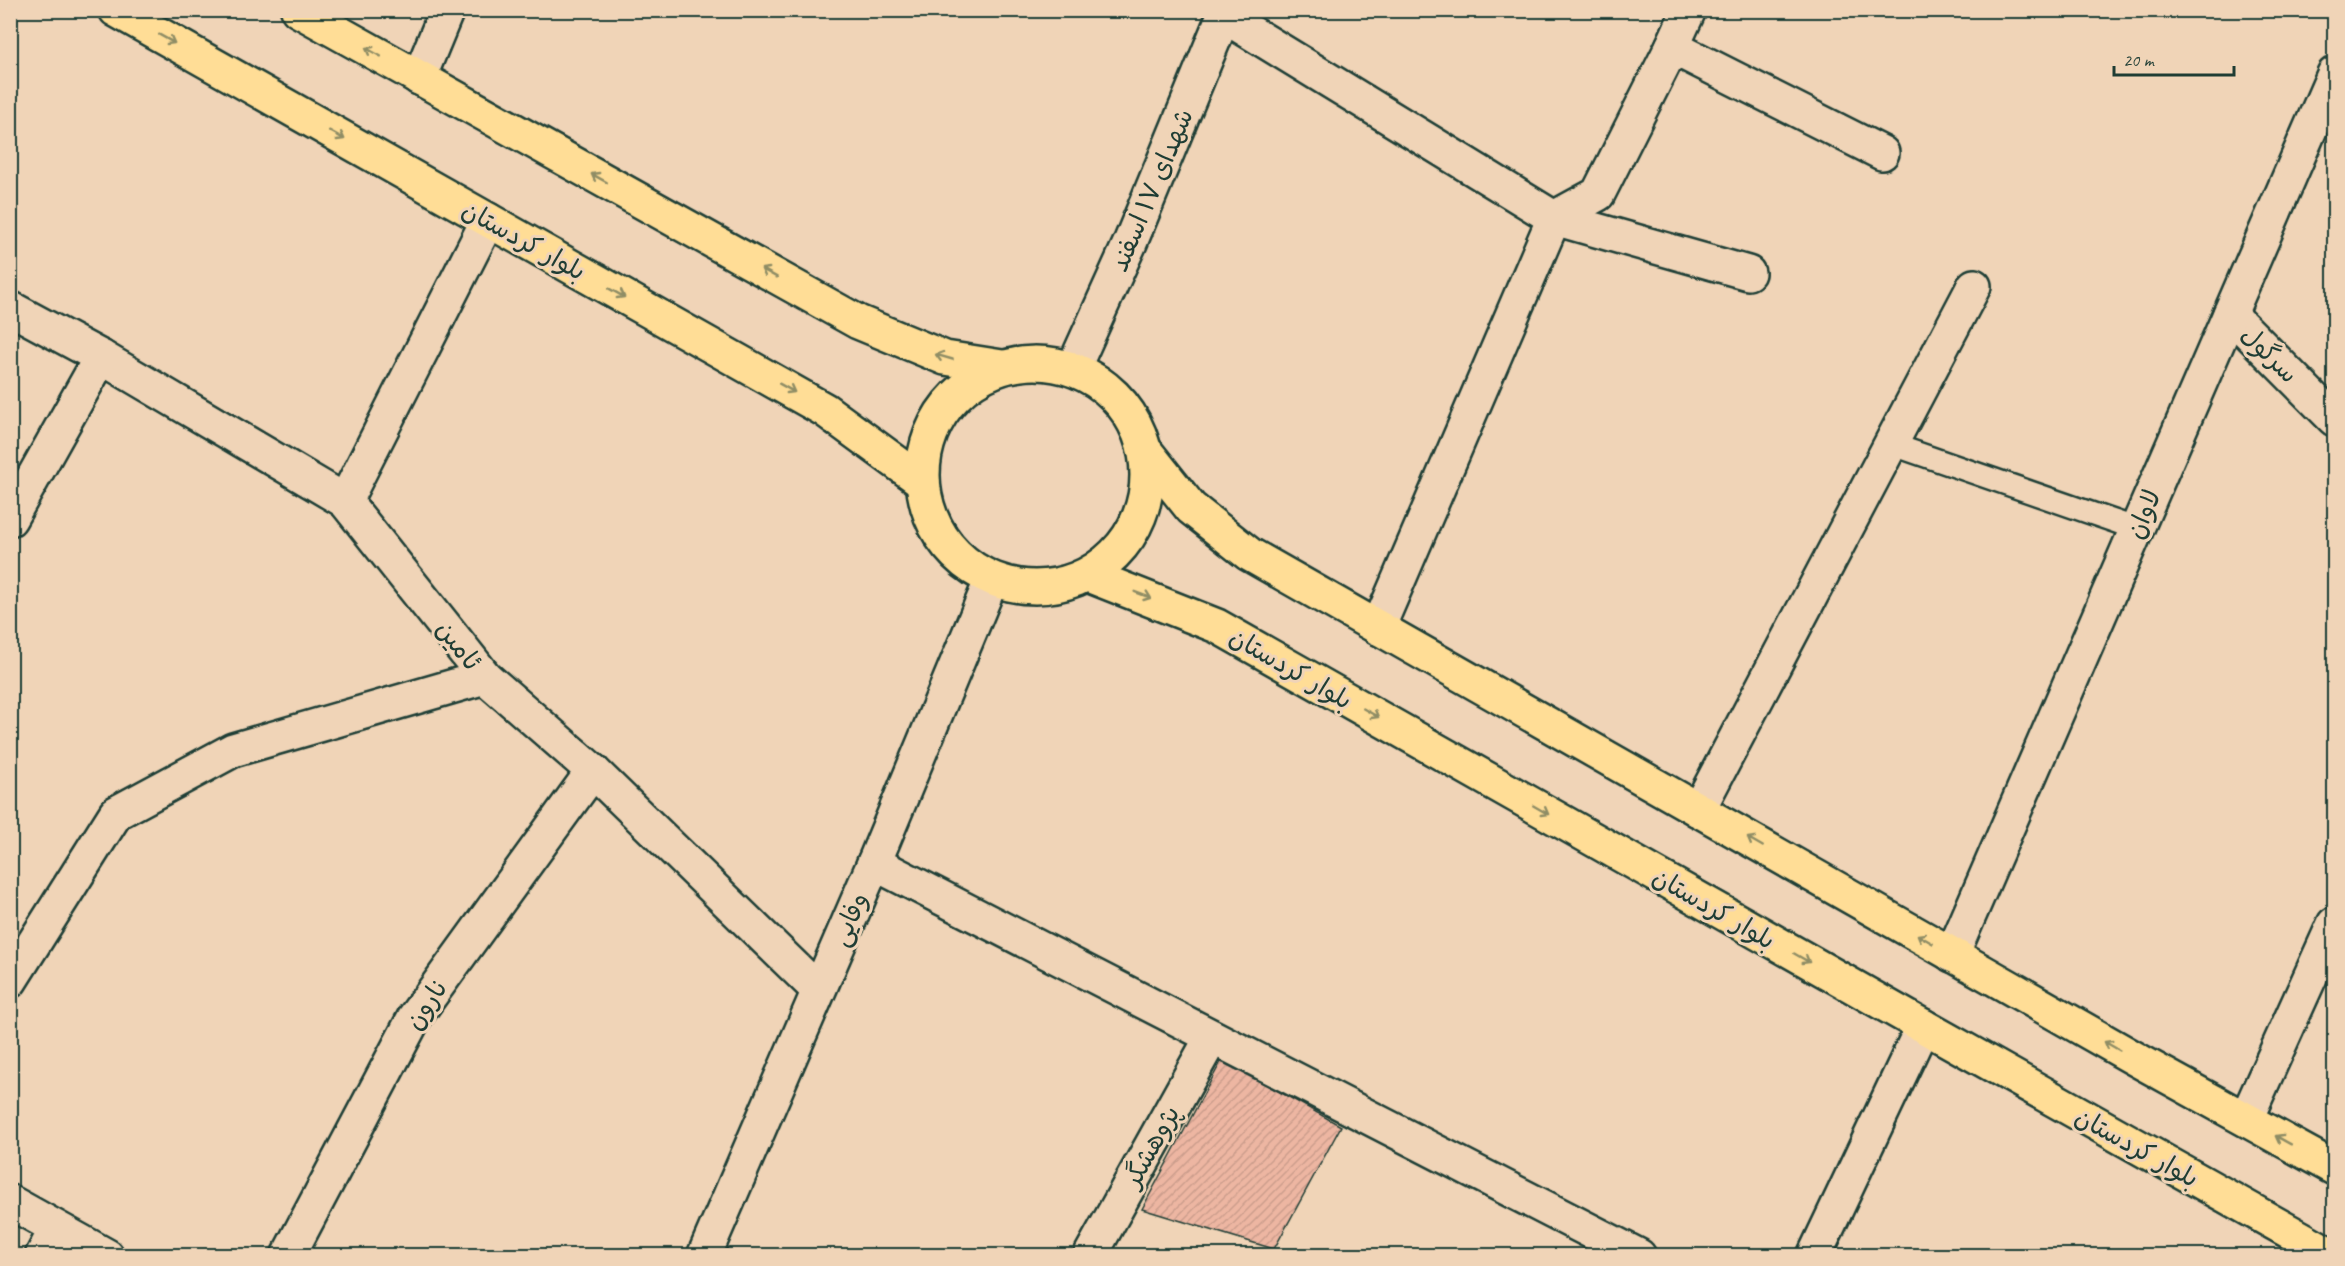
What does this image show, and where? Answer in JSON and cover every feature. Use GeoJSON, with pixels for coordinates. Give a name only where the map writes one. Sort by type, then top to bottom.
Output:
{"type":"FeatureCollection","features":[{"type":"Feature","properties":{"kind":"main road","name":"بلوار کردستان"},"geometry":{"type":"LineString","coordinates":[[116,10],[825,410],[923,482]]}},
{"type":"Feature","properties":{"kind":"main road"},"geometry":{"type":"LineString","coordinates":[[298,10],[858,322],[945,358],[1002,367],[1037,363],[1073,369],[1104,387],[1130,414],[1144,448],[1191,508],[1249,554],[1952,955],[2334,1168]]}},
{"type":"Feature","properties":{"kind":"main road"},"geometry":{"type":"LineString","coordinates":[[1002,367],[969,384],[943,411],[927,445],[923,482],[931,519],[951,550],[991,581],[1015,586],[1052,587],[1088,575],[1117,552],[1138,521],[1147,485],[1144,448]]}},
{"type":"Feature","properties":{"kind":"main road","name":"بلوار کردستان"},"geometry":{"type":"LineString","coordinates":[[1088,575],[1217,626],[2333,1256]]}},
{"type":"Feature","properties":{"kind":"street"},"geometry":{"type":"LineString","coordinates":[[419,78],[447,10]]}},
{"type":"Feature","properties":{"kind":"street"},"geometry":{"type":"LineString","coordinates":[[1378,628],[1554,218],[1598,194],[1689,10]]}},
{"type":"Feature","properties":{"kind":"street"},"geometry":{"type":"LineString","coordinates":[[1225,13],[1554,218],[1748,273]]}},
{"type":"Feature","properties":{"kind":"street","name":"شهدای ۱۷ اسفند"},"geometry":{"type":"LineString","coordinates":[[1073,369],[1130,243],[1225,13]]}},
{"type":"Feature","properties":{"kind":"street"},"geometry":{"type":"LineString","coordinates":[[1672,47],[1882,153]]}},
{"type":"Feature","properties":{"kind":"street","name":"لاوان"},"geometry":{"type":"LineString","coordinates":[[1952,955],[2334,74]]}},
{"type":"Feature","properties":{"kind":"street"},"geometry":{"type":"LineString","coordinates":[[10,308],[101,357],[345,501],[488,220]]}},
{"type":"Feature","properties":{"kind":"street"},"geometry":{"type":"LineString","coordinates":[[1698,810],[1974,286]]}},
{"type":"Feature","properties":{"kind":"street","name":"سرگول"},"geometry":{"type":"LineString","coordinates":[[2230,314],[2334,419]]}},
{"type":"Feature","properties":{"kind":"street"},"geometry":{"type":"LineString","coordinates":[[10,519],[101,357]]}},
{"type":"Feature","properties":{"kind":"street","name":"ئامین"},"geometry":{"type":"LineString","coordinates":[[345,501],[484,677],[593,771],[818,990]]}},
{"type":"Feature","properties":{"kind":"street","name":"وفایی"},"geometry":{"type":"LineString","coordinates":[[704,1256],[874,863],[991,581]]}},
{"type":"Feature","properties":{"kind":"street"},"geometry":{"type":"LineString","coordinates":[[10,981],[116,813],[233,750],[484,677]]}},
{"type":"Feature","properties":{"kind":"street","name":"نارون"},"geometry":{"type":"LineString","coordinates":[[288,1256],[414,1018],[593,771]]}},
{"type":"Feature","properties":{"kind":"street"},"geometry":{"type":"LineString","coordinates":[[874,863],[1639,1256]]}},
{"type":"Feature","properties":{"kind":"street"},"geometry":{"type":"LineString","coordinates":[[2246,1119],[2334,924]]}},
{"type":"Feature","properties":{"kind":"street"},"geometry":{"type":"LineString","coordinates":[[1814,1256],[1923,1026]]}},
{"type":"Feature","properties":{"kind":"street","name":"پژوهشگر"},"geometry":{"type":"LineString","coordinates":[[1090,1256],[1212,1037]]}},
{"type":"Feature","properties":{"kind":"street"},"geometry":{"type":"LineString","coordinates":[[10,1202],[49,1242],[107,1256]]}},
{"type":"Feature","properties":{"kind":"lane"},"geometry":{"type":"LineString","coordinates":[[1891,444],[2137,529]]}},
{"type":"Feature","properties":{"kind":"building"},"geometry":{"type":"Polygon","coordinates":[[[1222,1060],[1341,1126],[1274,1249],[1142,1209],[1222,1060]]]}}]}
